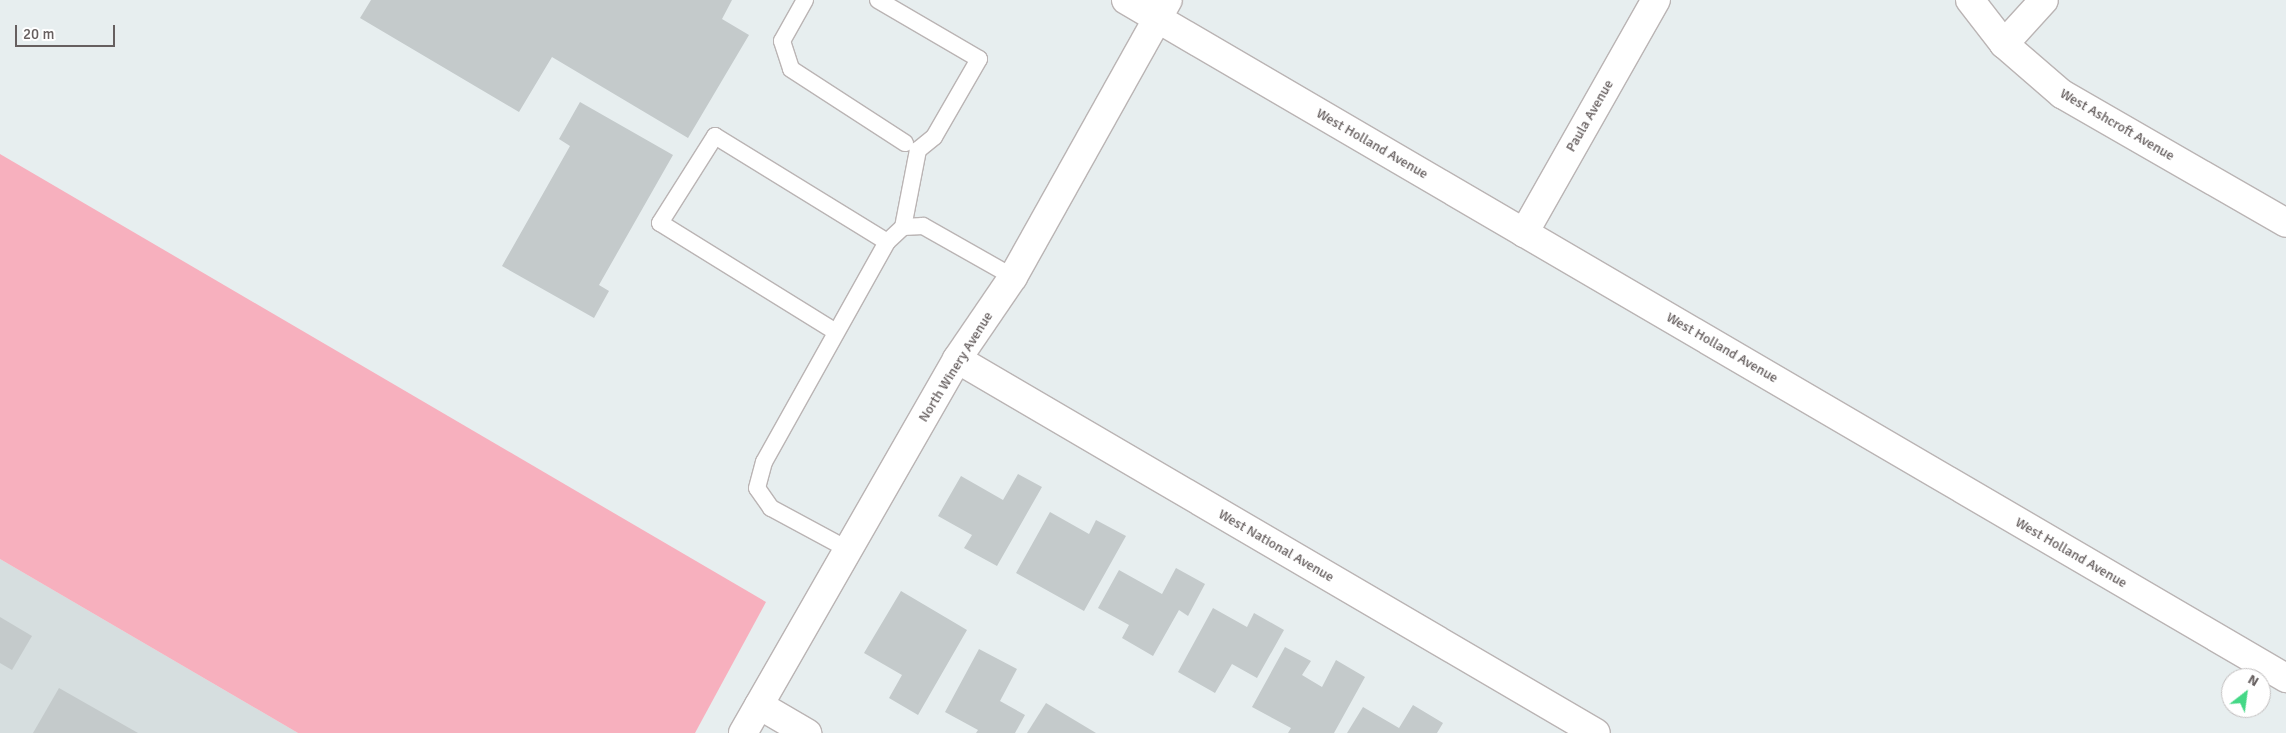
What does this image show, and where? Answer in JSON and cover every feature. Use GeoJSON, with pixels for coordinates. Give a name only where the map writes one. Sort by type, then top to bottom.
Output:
{"type":"FeatureCollection","features":[{"type":"Feature","properties":{"kind":"street","name":"West Holland Avenue"},"geometry":{"type":"LineString","coordinates":[[1126,0],[1162,9],[1524,232],[2286,678]]}},
{"type":"Feature","properties":{"kind":"street","name":"Paula Avenue"},"geometry":{"type":"LineString","coordinates":[[1524,232],[1656,0]]}},
{"type":"Feature","properties":{"kind":"street","name":"West Ashcroft Avenue"},"geometry":{"type":"LineString","coordinates":[[1970,0],[2004,44],[2062,94],[2286,223]]}},
{"type":"Feature","properties":{"kind":"street"},"geometry":{"type":"LineString","coordinates":[[2004,44],[2044,0]]}},
{"type":"Feature","properties":{"kind":"street","name":"North Winery Avenue"},"geometry":{"type":"LineString","coordinates":[[743,733],[957,359],[1013,277],[1162,9]]}},
{"type":"Feature","properties":{"kind":"street","name":"West National Avenue"},"geometry":{"type":"LineString","coordinates":[[957,359],[1596,733]]}},
{"type":"Feature","properties":{"kind":"street"},"geometry":{"type":"LineString","coordinates":[[759,706],[807,733]]}},
{"type":"Feature","properties":{"kind":"lane"},"geometry":{"type":"LineString","coordinates":[[805,0],[782,41],[790,69],[905,143]]}},
{"type":"Feature","properties":{"kind":"lane"},"geometry":{"type":"LineString","coordinates":[[849,550],[771,508],[758,488],[764,462],[887,242],[902,227],[918,150],[934,137],[979,59],[878,0]]}},
{"type":"Feature","properties":{"kind":"lane"},"geometry":{"type":"LineString","coordinates":[[836,332],[660,223],[714,136],[887,242]]}},
{"type":"Feature","properties":{"kind":"lane"},"geometry":{"type":"LineString","coordinates":[[902,227],[923,226],[1013,277]]}},
{"type":"Feature","properties":{"kind":"shaded area"},"geometry":{"type":"Polygon","coordinates":[[[0,154],[766,602],[695,733],[298,733],[0,559],[0,154]]]}},
{"type":"Feature","properties":{"kind":"shaded area"},"geometry":{"type":"Polygon","coordinates":[[[0,559],[298,733],[0,733],[0,559]]]}},
{"type":"Feature","properties":{"kind":"building"},"geometry":{"type":"Polygon","coordinates":[[[371,0],[732,0],[722,19],[749,35],[688,138],[552,57],[519,112],[360,18],[371,0]]]}},
{"type":"Feature","properties":{"kind":"building"},"geometry":{"type":"Polygon","coordinates":[[[580,102],[673,155],[599,285],[609,291],[594,318],[502,266],[570,146],[559,139],[580,102]]]}},
{"type":"Feature","properties":{"kind":"building"},"geometry":{"type":"Polygon","coordinates":[[[1018,474],[1042,487],[997,566],[964,548],[972,535],[938,516],[961,476],[1003,500],[1018,474]]]}},
{"type":"Feature","properties":{"kind":"building"},"geometry":{"type":"Polygon","coordinates":[[[1050,512],[1089,534],[1096,520],[1126,536],[1084,611],[1016,573],[1050,512]]]}},
{"type":"Feature","properties":{"kind":"building"},"geometry":{"type":"Polygon","coordinates":[[[1176,568],[1205,584],[1188,616],[1179,610],[1153,656],[1122,638],[1129,625],[1098,608],[1119,570],[1162,594],[1176,568]]]}},
{"type":"Feature","properties":{"kind":"building"},"geometry":{"type":"Polygon","coordinates":[[[901,591],[967,630],[918,715],[889,698],[902,675],[864,653],[901,591]]]}},
{"type":"Feature","properties":{"kind":"building"},"geometry":{"type":"Polygon","coordinates":[[[1213,608],[1247,627],[1254,613],[1284,630],[1257,678],[1232,664],[1215,693],[1178,672],[1213,608]]]}},
{"type":"Feature","properties":{"kind":"building"},"geometry":{"type":"Polygon","coordinates":[[[0,617],[32,636],[12,670],[0,663],[0,617]]]}},
{"type":"Feature","properties":{"kind":"building"},"geometry":{"type":"Polygon","coordinates":[[[1285,647],[1311,661],[1302,675],[1322,687],[1336,660],[1365,677],[1334,733],[1288,733],[1291,728],[1252,707],[1285,647]]]}},
{"type":"Feature","properties":{"kind":"building"},"geometry":{"type":"Polygon","coordinates":[[[979,649],[1017,669],[1000,701],[1025,715],[1015,733],[976,733],[978,730],[945,712],[979,649]]]}},
{"type":"Feature","properties":{"kind":"building"},"geometry":{"type":"Polygon","coordinates":[[[59,688],[138,733],[33,733],[59,688]]]}},
{"type":"Feature","properties":{"kind":"building"},"geometry":{"type":"Polygon","coordinates":[[[1046,703],[1096,733],[1027,733],[1046,703]]]}},
{"type":"Feature","properties":{"kind":"building"},"geometry":{"type":"Polygon","coordinates":[[[1413,705],[1443,723],[1437,733],[1347,733],[1363,707],[1399,728],[1413,705]]]}}]}
